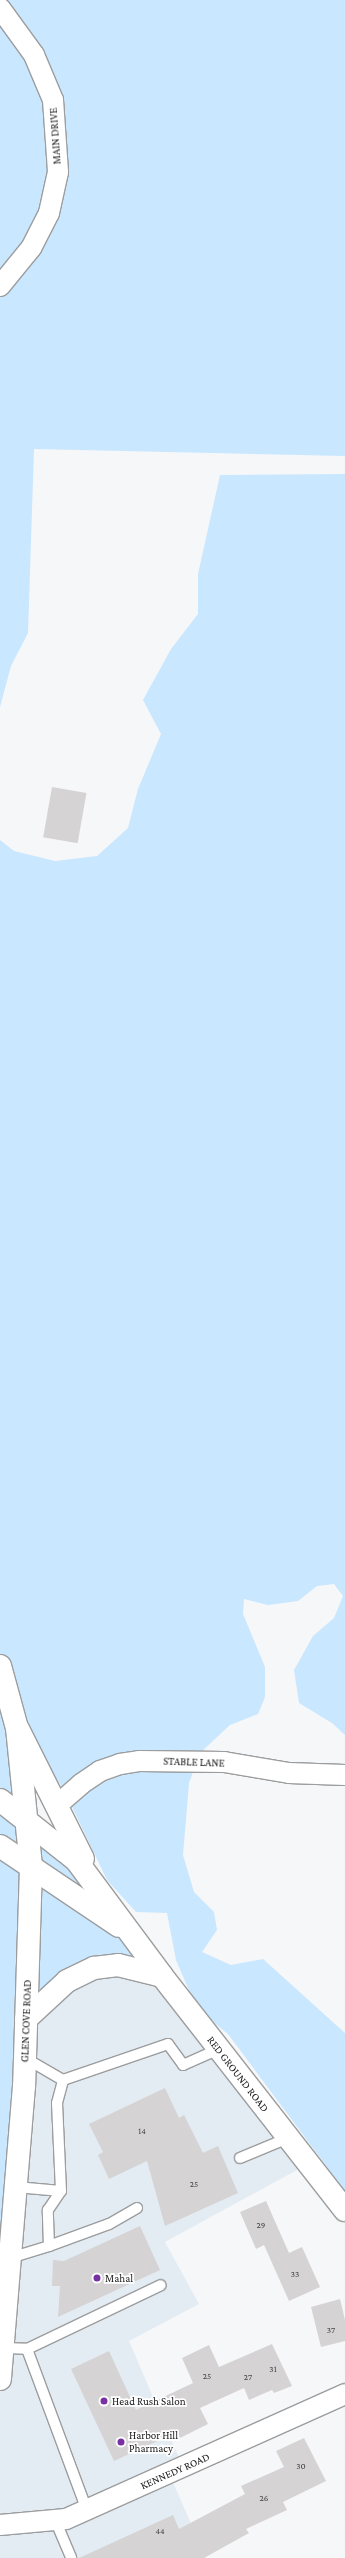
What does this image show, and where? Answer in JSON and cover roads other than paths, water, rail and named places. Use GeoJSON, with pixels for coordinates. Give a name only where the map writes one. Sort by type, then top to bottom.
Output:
{"type":"FeatureCollection","features":[{"type":"Feature","properties":{"kind":"street","name":"MAIN DRIVE"},"geometry":{"type":"LineString","coordinates":[[0,8],[34,54],[53,100],[58,172],[49,213],[31,248],[0,286]]}},
{"type":"Feature","properties":{"kind":"street","name":"GLEN COVE ROAD"},"geometry":{"type":"LineString","coordinates":[[0,1666],[17,1728],[31,1867],[25,2058],[0,2379]]}},
{"type":"Feature","properties":{"kind":"street"},"geometry":{"type":"LineString","coordinates":[[17,1728],[101,1892]]}},
{"type":"Feature","properties":{"kind":"street","name":"STABLE LANE"},"geometry":{"type":"LineString","coordinates":[[56,1806],[81,1784],[100,1771],[120,1764],[139,1761],[224,1762],[289,1773],[345,1775]]}},
{"type":"Feature","properties":{"kind":"street","name":"RED GROUND ROAD"},"geometry":{"type":"LineString","coordinates":[[0,1800],[27,1819],[76,1860],[134,1935],[162,1976],[345,2210]]}},
{"type":"Feature","properties":{"kind":"street","name":"RED GROUND ROAD"},"geometry":{"type":"LineString","coordinates":[[0,1846],[134,1935]]}},
{"type":"Feature","properties":{"kind":"street"},"geometry":{"type":"LineString","coordinates":[[26,2019],[70,1978],[94,1968],[130,1967],[162,1976]]}},
{"type":"Feature","properties":{"kind":"street","name":"KENNEDY ROAD"},"geometry":{"type":"LineString","coordinates":[[0,2525],[56,2522],[87,2510],[345,2394]]}},
{"type":"Feature","properties":{"kind":"lane"},"geometry":{"type":"LineString","coordinates":[[25,2058],[63,2080],[168,2044],[183,2065],[219,2048]]}},
{"type":"Feature","properties":{"kind":"lane"},"geometry":{"type":"LineString","coordinates":[[49,2246],[48,2210],[61,2191],[57,2103],[63,2080]]}},
{"type":"Feature","properties":{"kind":"lane"},"geometry":{"type":"LineString","coordinates":[[240,2158],[288,2138]]}},
{"type":"Feature","properties":{"kind":"lane"},"geometry":{"type":"LineString","coordinates":[[16,2188],[61,2191]]}},
{"type":"Feature","properties":{"kind":"lane"},"geometry":{"type":"LineString","coordinates":[[10,2258],[49,2246],[109,2224],[137,2208]]}},
{"type":"Feature","properties":{"kind":"lane"},"geometry":{"type":"LineString","coordinates":[[3,2348],[27,2349],[160,2285]]}},
{"type":"Feature","properties":{"kind":"lane"},"geometry":{"type":"LineString","coordinates":[[27,2349],[87,2510]]}},
{"type":"Feature","properties":{"kind":"lane"},"geometry":{"type":"LineString","coordinates":[[56,2522],[71,2558]]}},
{"type":"Feature","properties":{"kind":"place","name":"Mahal"},"geometry":{"type":"Point","coordinates":[97,2278]}},
{"type":"Feature","properties":{"kind":"place","name":"Head Rush Salon"},"geometry":{"type":"Point","coordinates":[104,2401]}},
{"type":"Feature","properties":{"kind":"place","name":"Harbor Hill Pharmacy"},"geometry":{"type":"Point","coordinates":[121,2442]}}]}
